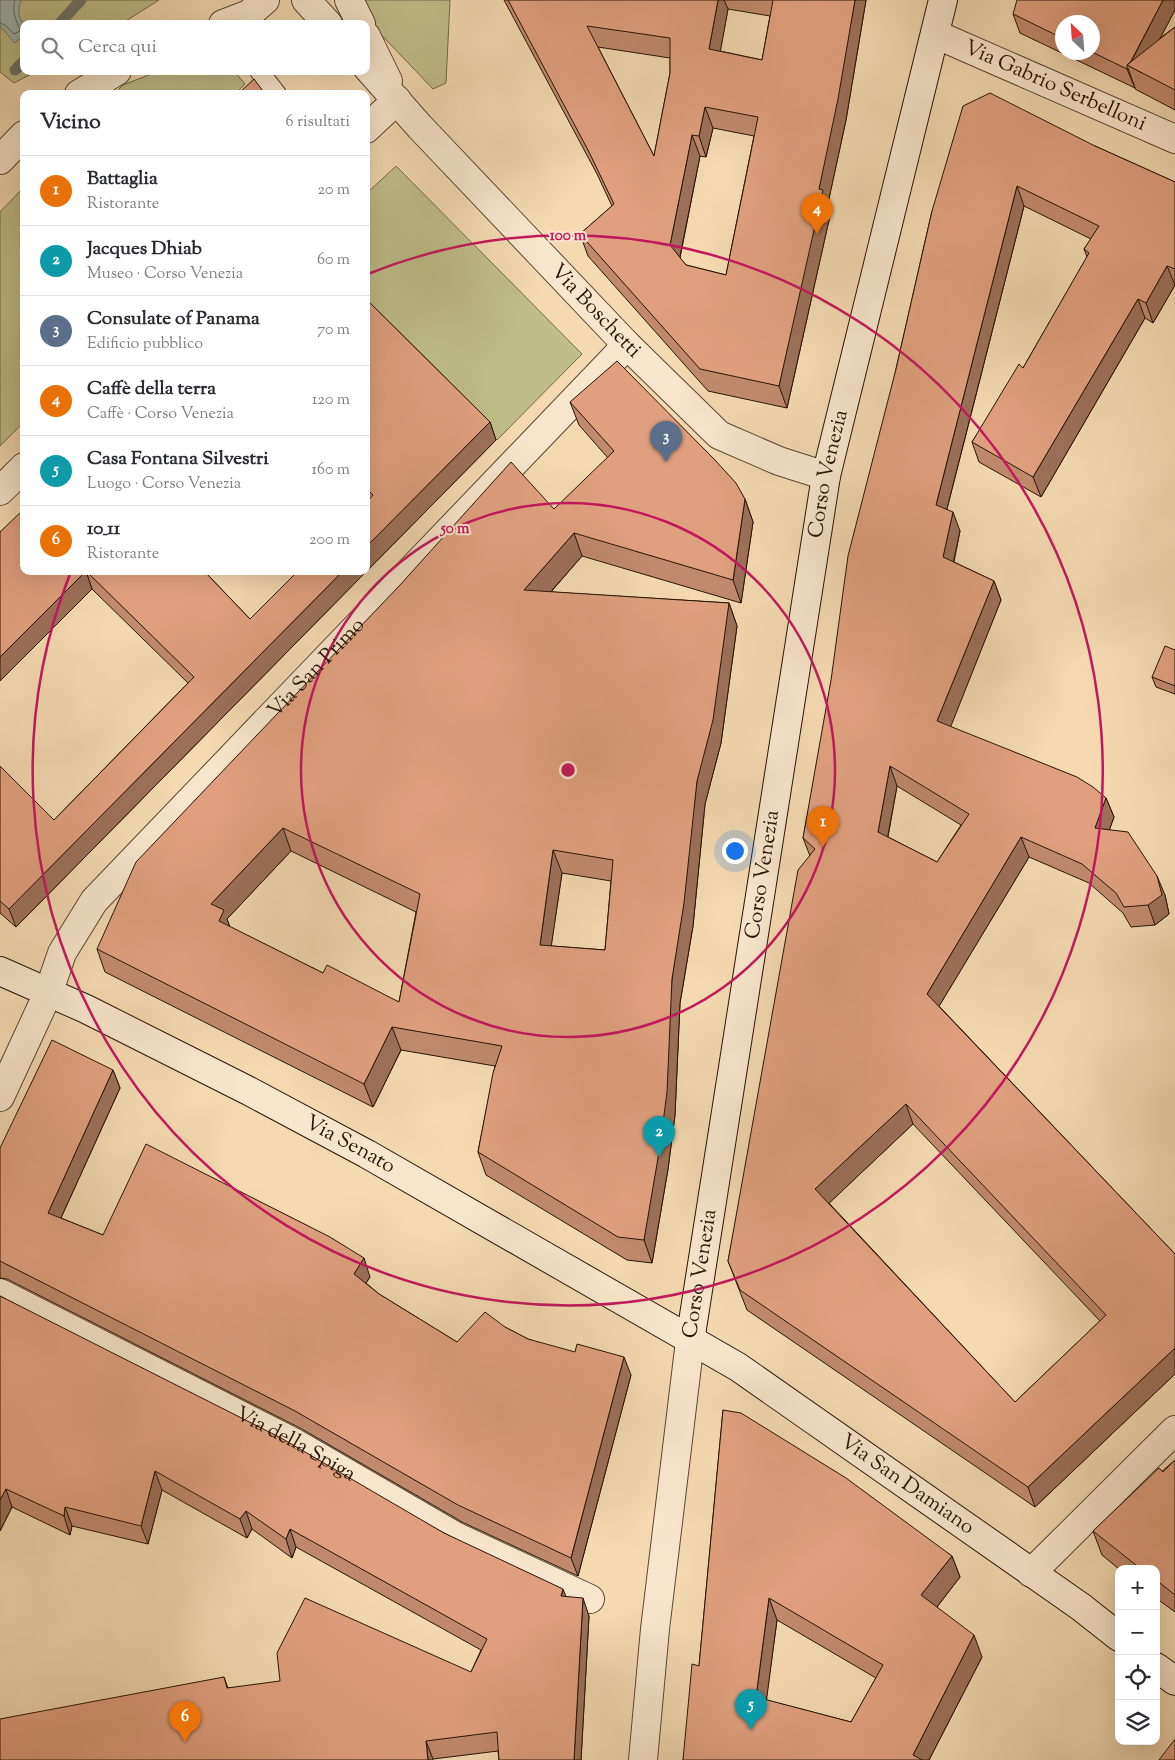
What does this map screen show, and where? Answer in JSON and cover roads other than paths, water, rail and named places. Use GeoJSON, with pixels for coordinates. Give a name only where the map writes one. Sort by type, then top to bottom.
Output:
{"type":"FeatureCollection","features":[{"type":"Feature","properties":{"kind":"street"},"geometry":{"type":"LineString","coordinates":[[306,0],[324,20]]}},
{"type":"Feature","properties":{"kind":"street"},"geometry":{"type":"LineString","coordinates":[[349,0],[358,20]]}},
{"type":"Feature","properties":{"kind":"street","name":"Corso Venezia"},"geometry":{"type":"LineString","coordinates":[[642,1760],[655,1629],[690,1341],[826,476],[943,0]]}},
{"type":"Feature","properties":{"kind":"street"},"geometry":{"type":"LineString","coordinates":[[233,20],[254,12]]}},
{"type":"Feature","properties":{"kind":"street","name":"Via Gabrio Serbelloni"},"geometry":{"type":"LineString","coordinates":[[934,34],[1175,139]]}},
{"type":"Feature","properties":{"kind":"street"},"geometry":{"type":"LineString","coordinates":[[370,44],[397,100]]}},
{"type":"Feature","properties":{"kind":"street"},"geometry":{"type":"LineString","coordinates":[[370,70],[397,100]]}},
{"type":"Feature","properties":{"kind":"street"},"geometry":{"type":"LineString","coordinates":[[86,90],[110,75]]}},
{"type":"Feature","properties":{"kind":"street"},"geometry":{"type":"LineString","coordinates":[[370,125],[397,100]]}},
{"type":"Feature","properties":{"kind":"street","name":"Via Boschetti"},"geometry":{"type":"LineString","coordinates":[[397,100],[420,127],[627,345],[719,435],[779,461],[826,476]]}},
{"type":"Feature","properties":{"kind":"street"},"geometry":{"type":"LineString","coordinates":[[0,160],[20,139]]}},
{"type":"Feature","properties":{"kind":"street","name":"Via San Primo"},"geometry":{"type":"LineString","coordinates":[[0,1097],[44,1003],[62,954],[94,901],[627,345]]}},
{"type":"Feature","properties":{"kind":"street"},"geometry":{"type":"LineString","coordinates":[[0,490],[20,471]]}},
{"type":"Feature","properties":{"kind":"street","name":"Via Senato"},"geometry":{"type":"LineString","coordinates":[[0,971],[44,1003],[247,1090],[367,1154],[690,1341]]}},
{"type":"Feature","properties":{"kind":"street","name":"Via della Spiga"},"geometry":{"type":"LineString","coordinates":[[0,1293],[295,1442],[457,1537],[590,1599]]}},
{"type":"Feature","properties":{"kind":"street","name":"Via San Damiano"},"geometry":{"type":"LineString","coordinates":[[690,1341],[738,1367],[1031,1574],[1081,1607],[1115,1634]]}},
{"type":"Feature","properties":{"kind":"street"},"geometry":{"type":"LineString","coordinates":[[1031,1574],[1175,1430]]}},
{"type":"Feature","properties":{"kind":"street"},"geometry":{"type":"LineString","coordinates":[[1160,1670],[1175,1681]]}},
{"type":"Feature","properties":{"kind":"lane"},"geometry":{"type":"LineString","coordinates":[[262,75],[274,90]]}},
{"type":"Feature","properties":{"kind":"water"},"geometry":{"type":"Polygon","coordinates":[[[0,0],[21,0],[19,7],[20,38],[15,43],[0,26],[0,0]]]}},
{"type":"Feature","properties":{"kind":"waterway"},"geometry":{"type":"LineString","coordinates":[[63,20],[81,0]]}},
{"type":"Feature","properties":{"kind":"waterway"},"geometry":{"type":"LineString","coordinates":[[15,70],[20,65]]}},
{"type":"Feature","properties":{"kind":"place","name":"Caffè della terra"},"geometry":{"type":"Point","coordinates":[817,234]}},
{"type":"Feature","properties":{"kind":"place","name":"Consulate of Panama"},"geometry":{"type":"Point","coordinates":[666,462]}},
{"type":"Feature","properties":{"kind":"place","name":"Battaglia"},"geometry":{"type":"Point","coordinates":[823,847]}},
{"type":"Feature","properties":{"kind":"place","name":"Jacques Dhiab"},"geometry":{"type":"Point","coordinates":[659,1157]}},
{"type":"Feature","properties":{"kind":"place","name":"Casa Fontana Silvestri"},"geometry":{"type":"Point","coordinates":[751,1730]}},
{"type":"Feature","properties":{"kind":"place","name":"10_11"},"geometry":{"type":"Point","coordinates":[185,1742]}}]}
